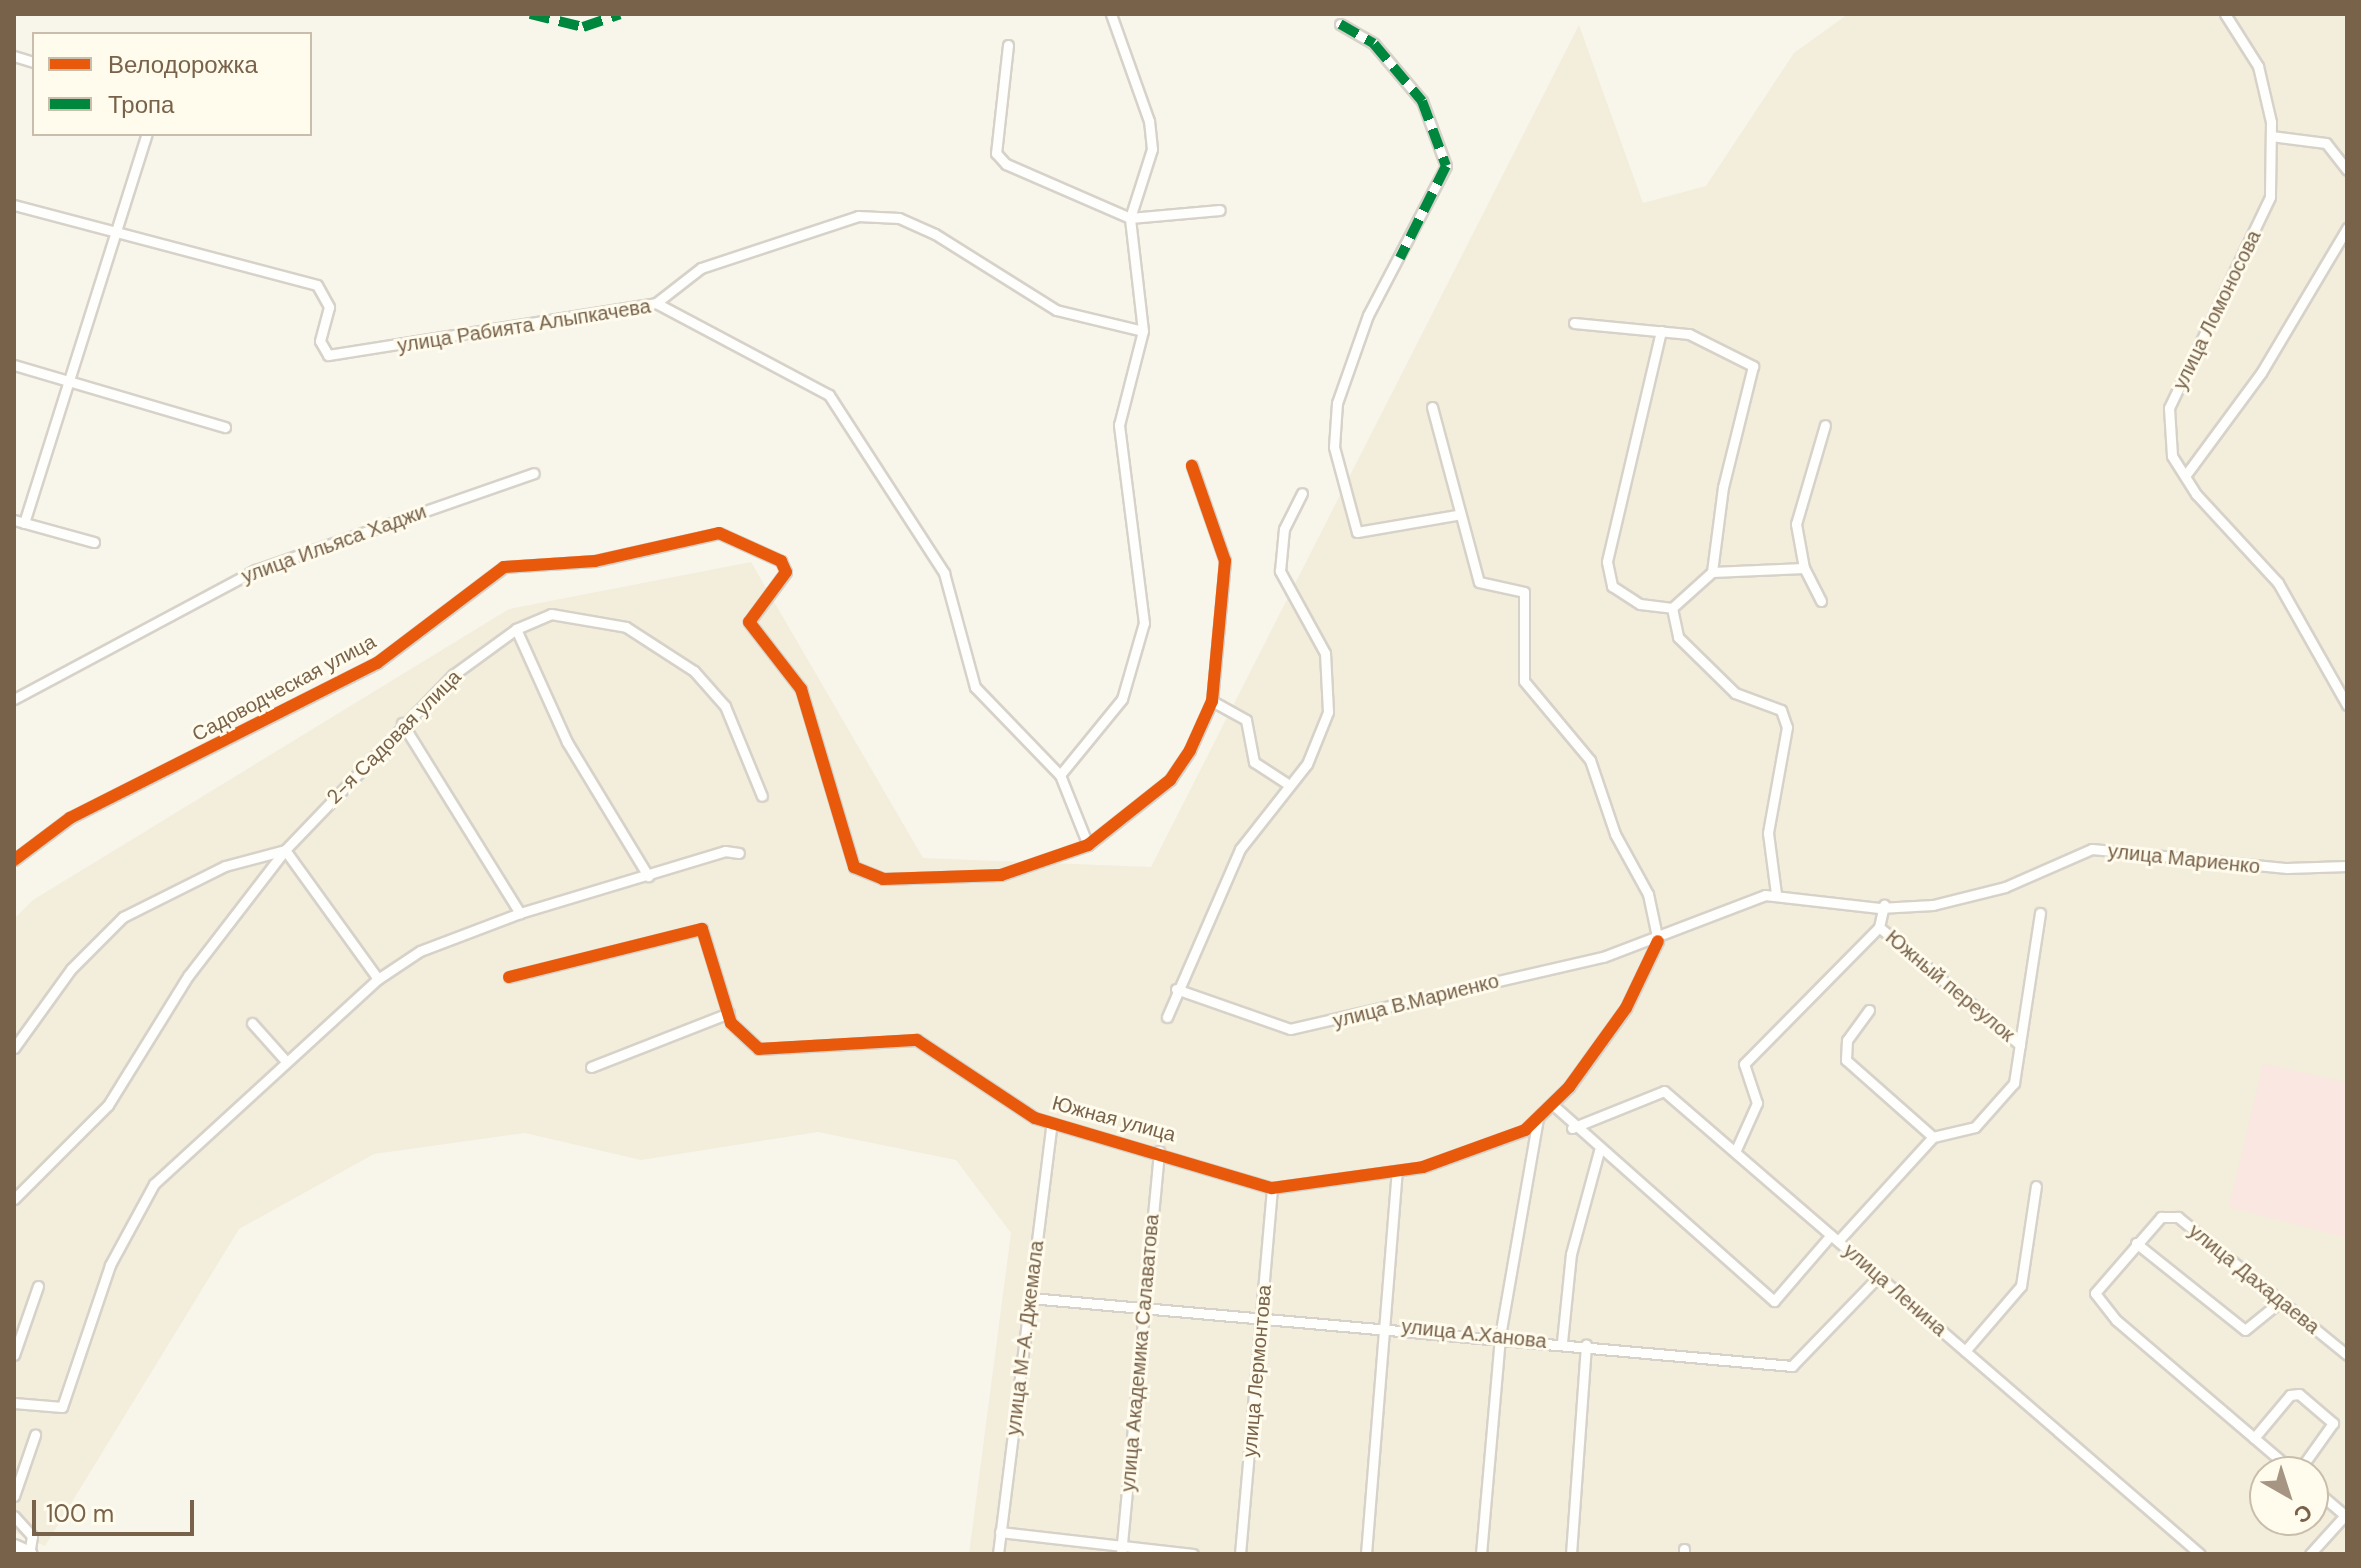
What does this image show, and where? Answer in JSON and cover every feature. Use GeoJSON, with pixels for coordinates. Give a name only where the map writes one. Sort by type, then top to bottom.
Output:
{"type":"FeatureCollection","features":[{"type":"Feature","properties":{"kind":"main road"},"geometry":{"type":"LineString","coordinates":[[14,1547],[30,1554]]}},
{"type":"Feature","properties":{"kind":"street"},"geometry":{"type":"LineString","coordinates":[[1088,845],[1060,775],[1122,699],[1140,650],[1143,606],[1126,522],[1119,425],[1143,331],[1130,218],[1151,135],[1111,14]]}},
{"type":"Feature","properties":{"kind":"street","name":"улица Ломоносова"},"geometry":{"type":"LineString","coordinates":[[2225,14],[2258,66],[2271,136],[2270,197],[2169,408],[2172,456],[2185,476],[2278,583],[2347,705]]}},
{"type":"Feature","properties":{"kind":"street"},"geometry":{"type":"LineString","coordinates":[[1340,24],[1374,44],[1422,101],[1446,166],[1368,315],[1337,403],[1334,447],[1357,532],[1456,515]]}},
{"type":"Feature","properties":{"kind":"street"},"geometry":{"type":"LineString","coordinates":[[1008,45],[996,153],[1130,218],[1220,210]]}},
{"type":"Feature","properties":{"kind":"street"},"geometry":{"type":"LineString","coordinates":[[94,542],[19,522],[146,136]]}},
{"type":"Feature","properties":{"kind":"street"},"geometry":{"type":"LineString","coordinates":[[2271,136],[2326,143],[2347,170]]}},
{"type":"Feature","properties":{"kind":"street","name":"улица Рабията Алыпкачева"},"geometry":{"type":"LineString","coordinates":[[14,205],[317,285],[329,307],[320,341],[328,355],[656,303],[829,395],[944,573],[975,687],[1060,775]]}},
{"type":"Feature","properties":{"kind":"street"},"geometry":{"type":"LineString","coordinates":[[656,303],[701,268],[858,216],[899,218],[935,234],[1056,310],[1143,331]]}},
{"type":"Feature","properties":{"kind":"street"},"geometry":{"type":"LineString","coordinates":[[2185,476],[2261,373],[2347,228]]}},
{"type":"Feature","properties":{"kind":"street"},"geometry":{"type":"LineString","coordinates":[[1574,323],[1689,334],[1753,366],[1723,487],[1712,572]]}},
{"type":"Feature","properties":{"kind":"street"},"geometry":{"type":"LineString","coordinates":[[1661,331],[1607,562],[1612,586],[1640,604],[1672,608],[1712,572],[1804,568]]}},
{"type":"Feature","properties":{"kind":"street"},"geometry":{"type":"LineString","coordinates":[[14,365],[225,427]]}},
{"type":"Feature","properties":{"kind":"street"},"geometry":{"type":"LineString","coordinates":[[1432,407],[1456,515],[1479,582],[1524,592],[1524,681],[1590,760],[1615,834],[1648,894],[1658,941]]}},
{"type":"Feature","properties":{"kind":"street"},"geometry":{"type":"LineString","coordinates":[[1821,601],[1804,568],[1796,524],[1825,425]]}},
{"type":"Feature","properties":{"kind":"street","name":"Садоводческая улица"},"geometry":{"type":"LineString","coordinates":[[14,860],[70,818],[377,663],[504,567],[595,561],[719,533],[781,561],[786,572],[749,622],[801,689],[854,867],[883,879],[977,880],[1088,845],[1170,780],[1212,701],[1225,561],[1192,466]]}},
{"type":"Feature","properties":{"kind":"street","name":"улица Ильяса Хаджи"},"geometry":{"type":"LineString","coordinates":[[14,699],[256,570],[534,473]]}},
{"type":"Feature","properties":{"kind":"street"},"geometry":{"type":"LineString","coordinates":[[1167,1017],[1176,989],[1240,849],[1286,783],[1307,764],[1332,689],[1325,653],[1280,571],[1284,529],[1302,493]]}},
{"type":"Feature","properties":{"kind":"street"},"geometry":{"type":"LineString","coordinates":[[1672,608],[1678,637],[1735,693],[1781,710],[1787,727],[1768,833],[1776,894]]}},
{"type":"Feature","properties":{"kind":"street","name":"2-я Садовая улица"},"geometry":{"type":"LineString","coordinates":[[14,1199],[108,1105],[188,976],[285,850],[402,723],[516,629],[551,614],[595,616],[626,627],[694,671],[725,706],[762,796]]}},
{"type":"Feature","properties":{"kind":"street"},"geometry":{"type":"LineString","coordinates":[[516,629],[567,742],[648,876]]}},
{"type":"Feature","properties":{"kind":"street"},"geometry":{"type":"LineString","coordinates":[[1212,701],[1239,712],[1254,762],[1286,783]]}},
{"type":"Feature","properties":{"kind":"street"},"geometry":{"type":"LineString","coordinates":[[402,723],[520,913]]}},
{"type":"Feature","properties":{"kind":"street","name":"улица Мариенко"},"geometry":{"type":"LineString","coordinates":[[1658,941],[1776,894],[1883,906],[1933,905],[2005,887],[2092,849],[2287,868],[2347,866]]}},
{"type":"Feature","properties":{"kind":"street"},"geometry":{"type":"LineString","coordinates":[[14,1048],[71,969],[123,917],[225,866],[285,850],[378,979]]}},
{"type":"Feature","properties":{"kind":"street"},"geometry":{"type":"LineString","coordinates":[[14,1403],[62,1407],[131,1217],[154,1184],[285,1060],[378,979],[420,951],[520,913],[725,851],[739,853]]}},
{"type":"Feature","properties":{"kind":"street"},"geometry":{"type":"LineString","coordinates":[[1735,1152],[1757,1103],[1744,1064],[1879,927],[1883,906]]}},
{"type":"Feature","properties":{"kind":"street"},"geometry":{"type":"LineString","coordinates":[[1552,1104],[1572,1128],[1774,1301],[1933,1137],[1975,1127],[2014,1083],[2040,913]]}},
{"type":"Feature","properties":{"kind":"street","name":"Южный переулок"},"geometry":{"type":"LineString","coordinates":[[1879,927],[2020,1045]]}},
{"type":"Feature","properties":{"kind":"street","name":"Южная улица"},"geometry":{"type":"LineString","coordinates":[[509,977],[702,929],[729,1013],[747,1043],[759,1049],[917,1040],[1052,1123],[1159,1151],[1272,1188],[1397,1172],[1525,1130],[1552,1104],[1626,1008],[1658,941]]}},
{"type":"Feature","properties":{"kind":"street","name":"улица В.Мариенко"},"geometry":{"type":"LineString","coordinates":[[1176,989],[1290,1029],[1658,941]]}},
{"type":"Feature","properties":{"kind":"street"},"geometry":{"type":"LineString","coordinates":[[1869,1010],[1847,1040],[1846,1060],[1933,1137]]}},
{"type":"Feature","properties":{"kind":"street"},"geometry":{"type":"LineString","coordinates":[[591,1067],[729,1013]]}},
{"type":"Feature","properties":{"kind":"street"},"geometry":{"type":"LineString","coordinates":[[252,1023],[285,1060]]}},
{"type":"Feature","properties":{"kind":"street","name":"улица Ленина"},"geometry":{"type":"LineString","coordinates":[[1572,1128],[1664,1091],[2200,1554]]}},
{"type":"Feature","properties":{"kind":"street"},"geometry":{"type":"LineString","coordinates":[[1481,1554],[1500,1336],[1539,1116]]}},
{"type":"Feature","properties":{"kind":"street","name":"улица М-А. Джемала"},"geometry":{"type":"LineString","coordinates":[[998,1554],[1052,1123]]}},
{"type":"Feature","properties":{"kind":"street","name":"улица Академика Салаватова"},"geometry":{"type":"LineString","coordinates":[[1122,1551],[1159,1151]]}},
{"type":"Feature","properties":{"kind":"street"},"geometry":{"type":"LineString","coordinates":[[1562,1342],[1571,1254],[1599,1151]]}},
{"type":"Feature","properties":{"kind":"street"},"geometry":{"type":"LineString","coordinates":[[1366,1554],[1397,1172]]}},
{"type":"Feature","properties":{"kind":"street"},"geometry":{"type":"LineString","coordinates":[[1965,1351],[2021,1286],[2036,1186]]}},
{"type":"Feature","properties":{"kind":"street","name":"улица Лермонтова"},"geometry":{"type":"LineString","coordinates":[[1240,1554],[1272,1188]]}},
{"type":"Feature","properties":{"kind":"street","name":"улица Дахадаева"},"geometry":{"type":"LineString","coordinates":[[2254,1438],[2116,1320],[2095,1293],[2161,1217],[2178,1217],[2347,1355]]}},
{"type":"Feature","properties":{"kind":"street"},"geometry":{"type":"LineString","coordinates":[[2136,1243],[2245,1330],[2281,1301]]}},
{"type":"Feature","properties":{"kind":"street","name":"улица А.Ханова"},"geometry":{"type":"LineString","coordinates":[[1030,1298],[1144,1308],[1262,1313],[1792,1366],[1879,1276]]}},
{"type":"Feature","properties":{"kind":"street"},"geometry":{"type":"LineString","coordinates":[[14,1355],[38,1286]]}},
{"type":"Feature","properties":{"kind":"street"},"geometry":{"type":"LineString","coordinates":[[1571,1554],[1586,1345]]}},
{"type":"Feature","properties":{"kind":"street"},"geometry":{"type":"LineString","coordinates":[[2276,1456],[2254,1438],[2290,1395],[2299,1394],[2333,1423],[2308,1456]]}},
{"type":"Feature","properties":{"kind":"street"},"geometry":{"type":"LineString","coordinates":[[14,1496],[35,1435]]}},
{"type":"Feature","properties":{"kind":"street"},"geometry":{"type":"LineString","coordinates":[[2310,1554],[2346,1515],[2329,1501]]}},
{"type":"Feature","properties":{"kind":"street"},"geometry":{"type":"LineString","coordinates":[[14,1516],[32,1536],[30,1554]]}},
{"type":"Feature","properties":{"kind":"street"},"geometry":{"type":"LineString","coordinates":[[1000,1532],[1122,1551],[1193,1554]]}},
{"type":"Feature","properties":{"kind":"shaded area"},"geometry":{"type":"Polygon","coordinates":[[[1848,14],[2347,14],[2347,1554],[969,1554],[1011,1233],[956,1160],[818,1132],[641,1160],[525,1133],[374,1154],[239,1229],[45,1546],[14,1532],[14,919],[33,900],[509,609],[751,562],[923,858],[1151,867],[1579,25],[1643,203],[1706,186],[1794,53],[1848,14]]]}},
{"type":"Feature","properties":{"kind":"shaded area"},"geometry":{"type":"Polygon","coordinates":[[[2263,1064],[2347,1082],[2347,1238],[2229,1207],[2263,1064]]]}},
{"type":"Feature","properties":{"kind":"marked path"},"geometry":{"type":"LineString","coordinates":[[530,14],[583,27],[620,14]]}},
{"type":"Feature","properties":{"kind":"marked path"},"geometry":{"type":"LineString","coordinates":[[1340,24],[1374,44],[1422,101],[1446,166],[1400,258]]}},
{"type":"Feature","properties":{"kind":"cycle path"},"geometry":{"type":"LineString","coordinates":[[14,860],[70,818],[377,663],[504,567],[595,561],[719,533],[781,561],[786,572],[749,622],[801,689],[854,867],[883,879],[1001,875],[1088,845],[1170,780],[1190,750],[1212,701],[1225,561],[1192,466]]}},
{"type":"Feature","properties":{"kind":"cycle path"},"geometry":{"type":"LineString","coordinates":[[509,977],[702,929],[731,1023],[759,1049],[917,1040],[1035,1118],[1272,1188],[1423,1167],[1525,1130],[1569,1087],[1626,1008],[1658,941]]}}]}
